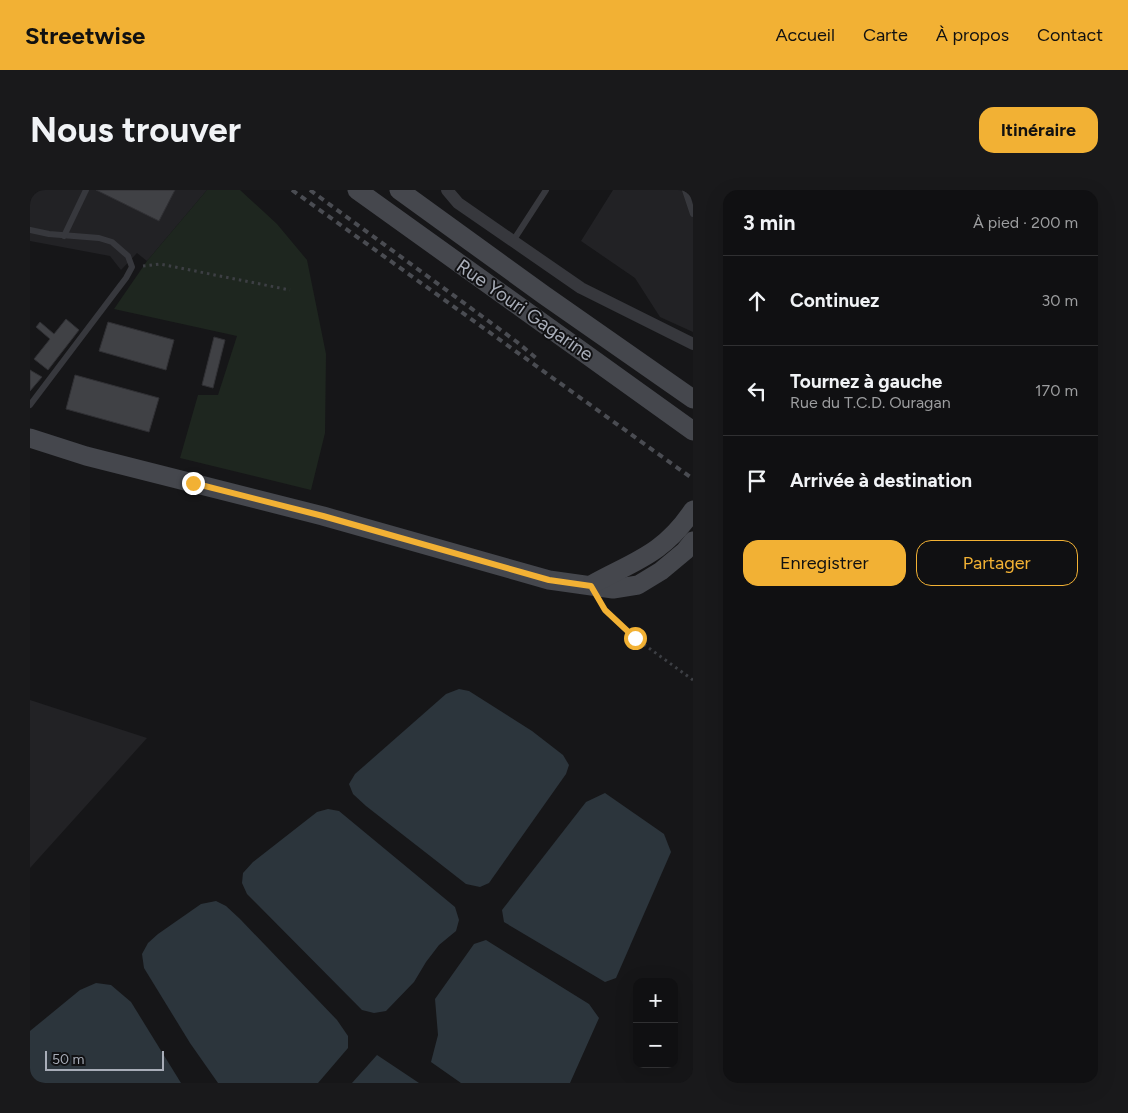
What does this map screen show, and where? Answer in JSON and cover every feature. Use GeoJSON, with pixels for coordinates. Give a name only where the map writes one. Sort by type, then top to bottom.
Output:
{"type":"FeatureCollection","features":[{"type":"Feature","properties":{"kind":"street","name":"Rue Youri Gagarine"},"geometry":{"type":"LineString","coordinates":[[357,190],[693,431]]}},
{"type":"Feature","properties":{"kind":"street","name":"Rue Youri Gagarine"},"geometry":{"type":"LineString","coordinates":[[399,190],[544,295],[693,399]]}},
{"type":"Feature","properties":{"kind":"street"},"geometry":{"type":"LineString","coordinates":[[447,190],[458,203],[581,288],[693,344]]}},
{"type":"Feature","properties":{"kind":"street"},"geometry":{"type":"LineString","coordinates":[[633,387],[669,398],[693,416]]}},
{"type":"Feature","properties":{"kind":"street"},"geometry":{"type":"LineString","coordinates":[[633,387],[655,417],[693,445]]}},
{"type":"Feature","properties":{"kind":"street"},"geometry":{"type":"LineString","coordinates":[[30,438],[86,456],[323,516],[549,580],[612,588],[638,585],[661,571],[685,551],[693,541]]}},
{"type":"Feature","properties":{"kind":"street"},"geometry":{"type":"LineString","coordinates":[[591,586],[655,551],[671,539],[693,510]]}},
{"type":"Feature","properties":{"kind":"lane"},"geometry":{"type":"LineString","coordinates":[[64,236],[86,190]]}},
{"type":"Feature","properties":{"kind":"lane"},"geometry":{"type":"LineString","coordinates":[[513,242],[546,190]]}},
{"type":"Feature","properties":{"kind":"lane"},"geometry":{"type":"LineString","coordinates":[[685,190],[693,214]]}},
{"type":"Feature","properties":{"kind":"lane"},"geometry":{"type":"LineString","coordinates":[[30,230],[64,236],[98,238],[112,242],[128,256],[132,268],[30,405]]}},
{"type":"Feature","properties":{"kind":"path"},"geometry":{"type":"LineString","coordinates":[[132,268],[160,264],[290,290]]}},
{"type":"Feature","properties":{"kind":"path"},"geometry":{"type":"LineString","coordinates":[[591,586],[605,610],[635,638],[693,680]]}},
{"type":"Feature","properties":{"kind":"shaded area"},"geometry":{"type":"Polygon","coordinates":[[[30,190],[207,190],[147,261],[137,253],[121,270],[110,256],[30,241],[30,190]]]}},
{"type":"Feature","properties":{"kind":"shaded area"},"geometry":{"type":"Polygon","coordinates":[[[207,190],[240,190],[277,224],[307,260],[326,354],[325,433],[311,490],[180,458],[198,395],[218,395],[237,336],[114,309],[147,261],[207,190]]]}},
{"type":"Feature","properties":{"kind":"shaded area"},"geometry":{"type":"Polygon","coordinates":[[[613,190],[693,190],[693,332],[660,317],[635,278],[581,241],[613,190]]]}},
{"type":"Feature","properties":{"kind":"shaded area"},"geometry":{"type":"Polygon","coordinates":[[[459,689],[469,691],[532,731],[563,755],[569,765],[566,774],[489,883],[480,887],[466,884],[366,806],[353,794],[349,784],[355,774],[446,694],[459,689]]]}},
{"type":"Feature","properties":{"kind":"shaded area"},"geometry":{"type":"Polygon","coordinates":[[[30,700],[147,738],[30,868],[30,700]]]}},
{"type":"Feature","properties":{"kind":"shaded area"},"geometry":{"type":"Polygon","coordinates":[[[605,793],[664,834],[671,852],[616,978],[605,982],[504,922],[502,910],[586,802],[605,793]]]}},
{"type":"Feature","properties":{"kind":"shaded area"},"geometry":{"type":"Polygon","coordinates":[[[328,809],[339,811],[455,907],[459,920],[456,931],[439,945],[414,982],[386,1011],[374,1013],[362,1010],[247,894],[242,883],[243,873],[253,862],[317,812],[328,809]]]}},
{"type":"Feature","properties":{"kind":"shaded area"},"geometry":{"type":"Polygon","coordinates":[[[216,901],[226,906],[240,919],[337,1020],[348,1036],[348,1048],[318,1083],[218,1083],[190,1043],[144,968],[142,954],[148,943],[201,904],[216,901]]]}},
{"type":"Feature","properties":{"kind":"shaded area"},"geometry":{"type":"Polygon","coordinates":[[[486,940],[589,1004],[599,1018],[570,1083],[461,1083],[431,1062],[438,1035],[435,999],[474,944],[486,940]]]}},
{"type":"Feature","properties":{"kind":"shaded area"},"geometry":{"type":"Polygon","coordinates":[[[96,983],[111,985],[131,1002],[181,1083],[30,1083],[30,1031],[80,990],[96,983]]]}},
{"type":"Feature","properties":{"kind":"shaded area"},"geometry":{"type":"Polygon","coordinates":[[[377,1055],[419,1083],[352,1083],[377,1055]]]}},
{"type":"Feature","properties":{"kind":"building"},"geometry":{"type":"Polygon","coordinates":[[[96,190],[175,190],[159,221],[96,190]]]}},
{"type":"Feature","properties":{"kind":"building"},"geometry":{"type":"Polygon","coordinates":[[[66,319],[79,330],[48,370],[34,359],[50,339],[36,327],[40,322],[54,334],[66,319]]]}},
{"type":"Feature","properties":{"kind":"building"},"geometry":{"type":"Polygon","coordinates":[[[108,322],[174,340],[166,370],[99,351],[108,322]]]}},
{"type":"Feature","properties":{"kind":"building"},"geometry":{"type":"Polygon","coordinates":[[[214,337],[225,340],[213,388],[202,385],[214,337]]]}},
{"type":"Feature","properties":{"kind":"building"},"geometry":{"type":"Polygon","coordinates":[[[30,370],[42,377],[30,391],[30,370]]]}},
{"type":"Feature","properties":{"kind":"building"},"geometry":{"type":"Polygon","coordinates":[[[75,375],[159,398],[149,432],[66,409],[75,375]]]}},
{"type":"Feature","properties":{"kind":"railway"},"geometry":{"type":"LineString","coordinates":[[292,190],[693,479]]}},
{"type":"Feature","properties":{"kind":"railway"},"geometry":{"type":"LineString","coordinates":[[310,190],[517,342],[536,358]]}},
{"type":"Feature","properties":{"kind":"route"},"geometry":{"type":"LineString","coordinates":[[193,483],[323,516],[549,580],[591,586],[605,610],[635,638]]}}]}
